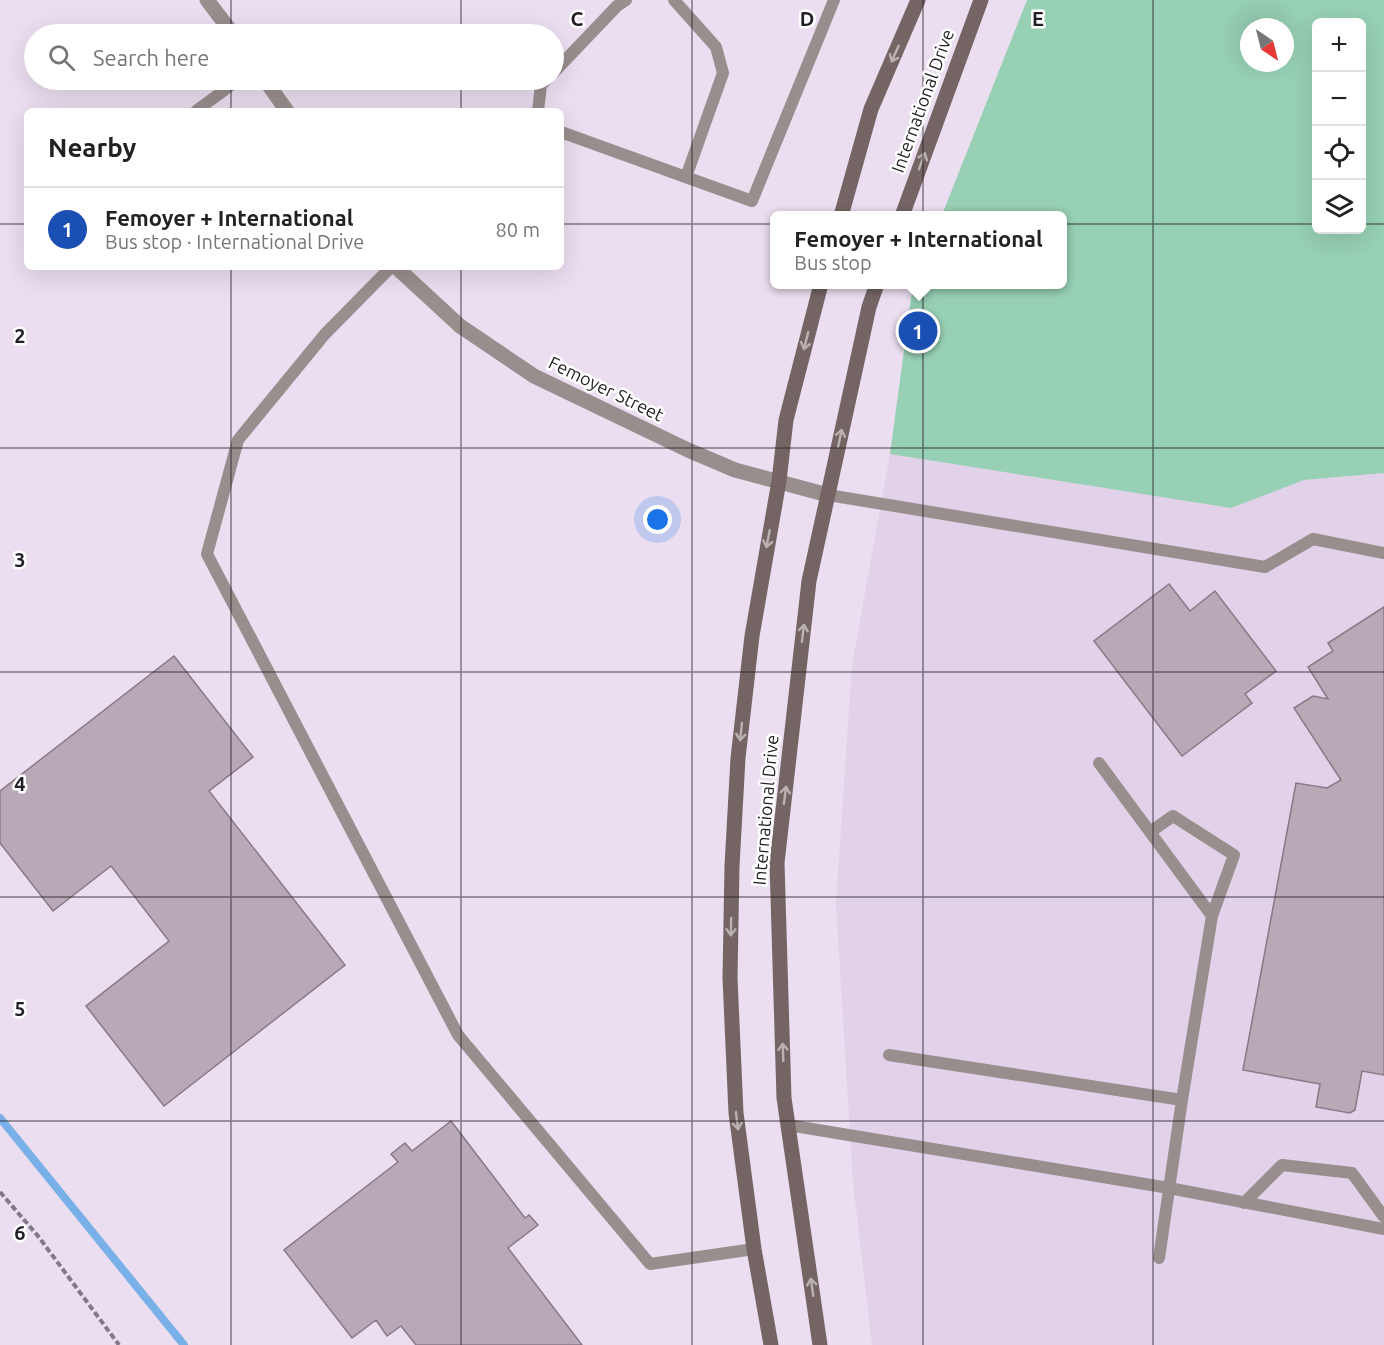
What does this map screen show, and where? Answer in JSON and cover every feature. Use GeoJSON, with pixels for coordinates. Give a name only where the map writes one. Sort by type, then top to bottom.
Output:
{"type":"FeatureCollection","features":[{"type":"Feature","properties":{"kind":"main road"},"geometry":{"type":"LineString","coordinates":[[842,211],[871,109],[918,0]]}},
{"type":"Feature","properties":{"kind":"main road","name":"International Drive"},"geometry":{"type":"LineString","coordinates":[[904,211],[981,0]]}},
{"type":"Feature","properties":{"kind":"main road","name":"International Drive"},"geometry":{"type":"LineString","coordinates":[[771,1345],[754,1249],[736,1113],[730,978],[732,866],[738,758],[752,636],[779,481],[786,420],[820,289]]}},
{"type":"Feature","properties":{"kind":"main road","name":"International Drive"},"geometry":{"type":"LineString","coordinates":[[820,1345],[784,1098],[777,863],[809,581],[868,307],[875,289]]}},
{"type":"Feature","properties":{"kind":"street"},"geometry":{"type":"LineString","coordinates":[[207,0],[225,24]]}},
{"type":"Feature","properties":{"kind":"street"},"geometry":{"type":"LineString","coordinates":[[273,90],[285,108]]}},
{"type":"Feature","properties":{"kind":"street","name":"Femoyer Street"},"geometry":{"type":"LineString","coordinates":[[399,270],[460,326],[534,376],[735,470],[828,495]]}},
{"type":"Feature","properties":{"kind":"lane"},"geometry":{"type":"LineString","coordinates":[[564,62],[617,6],[626,0]]}},
{"type":"Feature","properties":{"kind":"lane"},"geometry":{"type":"LineString","coordinates":[[674,0],[716,47],[723,73],[686,177]]}},
{"type":"Feature","properties":{"kind":"lane"},"geometry":{"type":"LineString","coordinates":[[564,133],[752,201],[834,0]]}},
{"type":"Feature","properties":{"kind":"lane"},"geometry":{"type":"LineString","coordinates":[[200,108],[224,90]]}},
{"type":"Feature","properties":{"kind":"lane"},"geometry":{"type":"LineString","coordinates":[[538,108],[540,90]]}},
{"type":"Feature","properties":{"kind":"lane"},"geometry":{"type":"LineString","coordinates":[[388,270],[325,334],[238,440],[207,554],[458,1035],[650,1264],[754,1249]]}},
{"type":"Feature","properties":{"kind":"lane"},"geometry":{"type":"LineString","coordinates":[[828,495],[1265,567],[1313,539],[1384,553]]}},
{"type":"Feature","properties":{"kind":"lane"},"geometry":{"type":"LineString","coordinates":[[1099,763],[1212,916]]}},
{"type":"Feature","properties":{"kind":"lane"},"geometry":{"type":"LineString","coordinates":[[1150,832],[1173,816],[1234,855],[1212,916],[1159,1258]]}},
{"type":"Feature","properties":{"kind":"lane"},"geometry":{"type":"LineString","coordinates":[[889,1055],[1182,1100]]}},
{"type":"Feature","properties":{"kind":"lane"},"geometry":{"type":"LineString","coordinates":[[788,1125],[1169,1188],[1384,1229]]}},
{"type":"Feature","properties":{"kind":"lane"},"geometry":{"type":"LineString","coordinates":[[1244,1203],[1282,1165],[1352,1173],[1384,1217]]}},
{"type":"Feature","properties":{"kind":"path"},"geometry":{"type":"LineString","coordinates":[[0,1192],[38,1236],[119,1345]]}},
{"type":"Feature","properties":{"kind":"shaded area"},"geometry":{"type":"Polygon","coordinates":[[[890,454],[1231,508],[1304,480],[1384,473],[1384,1345],[872,1345],[853,1182],[836,903],[852,666],[890,454]]]}},
{"type":"Feature","properties":{"kind":"green space"},"geometry":{"type":"Polygon","coordinates":[[[1027,0],[1384,0],[1384,473],[1304,480],[1231,508],[890,454],[913,289],[1067,289],[1067,211],[944,211],[1027,0]]]}},
{"type":"Feature","properties":{"kind":"building"},"geometry":{"type":"Polygon","coordinates":[[[1169,584],[1190,611],[1215,591],[1276,671],[1245,694],[1252,703],[1182,756],[1094,641],[1169,584]]]}},
{"type":"Feature","properties":{"kind":"building"},"geometry":{"type":"Polygon","coordinates":[[[1384,607],[1384,1075],[1362,1071],[1355,1110],[1350,1113],[1316,1107],[1320,1084],[1243,1070],[1296,783],[1327,788],[1341,780],[1294,708],[1313,696],[1328,699],[1308,667],[1333,651],[1328,643],[1384,607]]]}},
{"type":"Feature","properties":{"kind":"building"},"geometry":{"type":"Polygon","coordinates":[[[174,656],[253,757],[209,791],[345,965],[164,1106],[86,1006],[169,941],[111,866],[53,911],[0,843],[0,791],[174,656]]]}},
{"type":"Feature","properties":{"kind":"building"},"geometry":{"type":"Polygon","coordinates":[[[451,1121],[525,1218],[529,1215],[538,1225],[508,1248],[582,1345],[416,1345],[401,1326],[387,1336],[376,1320],[352,1338],[284,1250],[398,1162],[391,1154],[405,1143],[412,1151],[451,1121]]]}},
{"type":"Feature","properties":{"kind":"waterway"},"geometry":{"type":"LineString","coordinates":[[0,1118],[184,1345]]}},
{"type":"Feature","properties":{"kind":"place","name":"Femoyer + International"},"geometry":{"type":"Point","coordinates":[918,331]}}]}
